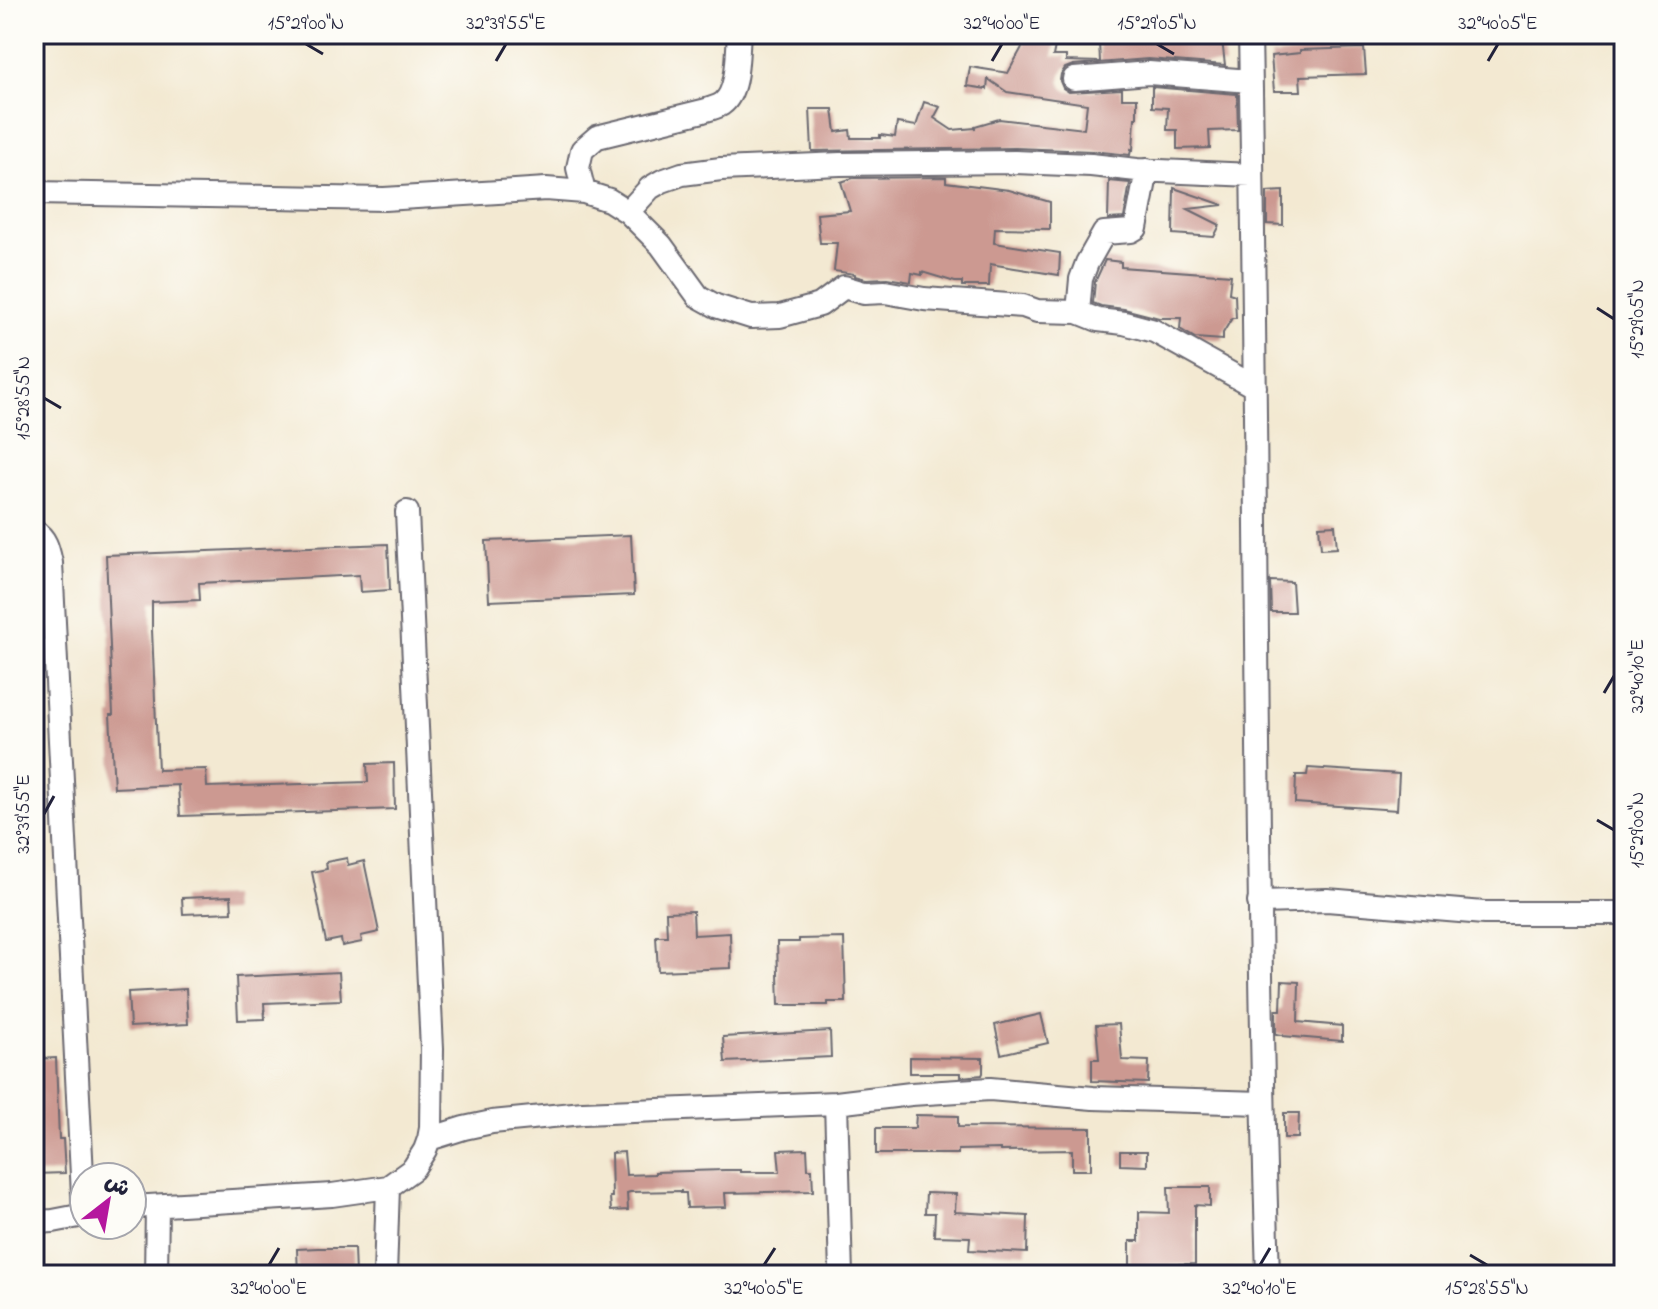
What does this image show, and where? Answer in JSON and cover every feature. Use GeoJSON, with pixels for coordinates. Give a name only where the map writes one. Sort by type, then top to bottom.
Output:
{"type":"FeatureCollection","features":[{"type":"Feature","properties":{"kind":"street"},"geometry":{"type":"LineString","coordinates":[[584,192],[578,168],[582,150],[597,137],[703,111],[720,106],[727,100],[735,78],[739,34]]}},
{"type":"Feature","properties":{"kind":"street"},"geometry":{"type":"LineString","coordinates":[[1250,34],[1259,902],[1268,1275]]}},
{"type":"Feature","properties":{"kind":"street"},"geometry":{"type":"LineString","coordinates":[[1074,79],[1149,73],[1250,81]]}},
{"type":"Feature","properties":{"kind":"street"},"geometry":{"type":"LineString","coordinates":[[628,212],[650,188],[662,181],[682,174],[721,169],[1015,162],[1252,175]]}},
{"type":"Feature","properties":{"kind":"street"},"geometry":{"type":"LineString","coordinates":[[1078,312],[1081,279],[1104,233],[1136,228],[1147,170]]}},
{"type":"Feature","properties":{"kind":"street"},"geometry":{"type":"LineString","coordinates":[[34,193],[384,199],[546,189],[584,192],[609,200],[628,212],[661,245],[698,296],[716,306],[751,317],[780,316],[820,305],[844,287],[864,293],[885,292],[924,299],[1023,306],[1037,311],[1078,312],[1098,320],[1154,331],[1255,387]]}},
{"type":"Feature","properties":{"kind":"street"},"geometry":{"type":"LineString","coordinates":[[148,1206],[332,1195],[388,1187],[413,1169],[425,1150],[431,1128],[432,1049],[407,512]]}},
{"type":"Feature","properties":{"kind":"street"},"geometry":{"type":"LineString","coordinates":[[34,531],[43,537],[51,563],[81,1161]]}},
{"type":"Feature","properties":{"kind":"street"},"geometry":{"type":"LineString","coordinates":[[1259,902],[1327,900],[1484,913],[1624,913]]}},
{"type":"Feature","properties":{"kind":"street"},"geometry":{"type":"LineString","coordinates":[[429,1139],[492,1122],[583,1113],[836,1103],[990,1089],[1093,1098],[1262,1103]]}},
{"type":"Feature","properties":{"kind":"street"},"geometry":{"type":"LineString","coordinates":[[836,1103],[841,1275]]}},
{"type":"Feature","properties":{"kind":"street"},"geometry":{"type":"LineString","coordinates":[[385,1275],[388,1187]]}},
{"type":"Feature","properties":{"kind":"street"},"geometry":{"type":"LineString","coordinates":[[156,1275],[157,1206]]}},
{"type":"Feature","properties":{"kind":"street"},"geometry":{"type":"LineString","coordinates":[[34,1222],[68,1218]]}},
{"type":"Feature","properties":{"kind":"building"},"geometry":{"type":"Polygon","coordinates":[[[1030,34],[1057,36],[1053,56],[1066,56],[1066,61],[1100,62],[1099,42],[1222,40],[1225,65],[1148,59],[1065,68],[1060,81],[1069,92],[1122,89],[1122,98],[1137,98],[1137,118],[1130,155],[1015,148],[812,151],[810,109],[833,109],[836,132],[850,130],[851,138],[895,137],[897,123],[916,126],[924,102],[940,107],[934,118],[952,130],[975,128],[999,119],[1084,129],[1087,104],[1007,92],[988,79],[987,89],[967,86],[970,67],[1008,73],[1026,40],[1031,42],[1030,34]]]}},
{"type":"Feature","properties":{"kind":"building"},"geometry":{"type":"Polygon","coordinates":[[[1364,48],[1366,74],[1300,76],[1301,91],[1274,91],[1271,56],[1300,53],[1300,50],[1364,48]]]}},
{"type":"Feature","properties":{"kind":"building"},"geometry":{"type":"Polygon","coordinates":[[[1152,87],[1237,94],[1238,130],[1209,131],[1210,148],[1177,149],[1177,130],[1167,130],[1168,108],[1152,107],[1152,87]]]}},
{"type":"Feature","properties":{"kind":"building"},"geometry":{"type":"Polygon","coordinates":[[[946,177],[946,182],[1009,190],[1050,202],[1050,229],[995,228],[994,243],[1060,253],[1059,275],[990,264],[989,286],[962,286],[962,282],[922,272],[922,275],[912,273],[911,282],[866,279],[834,271],[837,243],[820,243],[817,214],[850,211],[841,182],[853,178],[946,177]]]}},
{"type":"Feature","properties":{"kind":"building"},"geometry":{"type":"Polygon","coordinates":[[[1109,181],[1130,183],[1124,218],[1108,219],[1109,181]]]}},
{"type":"Feature","properties":{"kind":"building"},"geometry":{"type":"Polygon","coordinates":[[[1174,188],[1223,205],[1188,209],[1220,225],[1214,237],[1173,234],[1174,188]]]}},
{"type":"Feature","properties":{"kind":"building"},"geometry":{"type":"Polygon","coordinates":[[[1283,191],[1283,225],[1267,224],[1267,192],[1283,191]]]}},
{"type":"Feature","properties":{"kind":"building"},"geometry":{"type":"Polygon","coordinates":[[[1105,260],[1121,262],[1121,267],[1231,275],[1229,293],[1235,295],[1236,318],[1232,318],[1223,333],[1223,340],[1195,338],[1180,329],[1181,318],[1159,318],[1093,303],[1095,282],[1105,260]]]}},
{"type":"Feature","properties":{"kind":"building"},"geometry":{"type":"Polygon","coordinates":[[[1335,525],[1337,548],[1321,549],[1319,526],[1335,525]]]}},
{"type":"Feature","properties":{"kind":"building"},"geometry":{"type":"Polygon","coordinates":[[[631,535],[634,595],[489,601],[486,541],[631,535]]]}},
{"type":"Feature","properties":{"kind":"building"},"geometry":{"type":"Polygon","coordinates":[[[388,544],[390,590],[360,592],[359,575],[199,583],[200,600],[152,602],[152,630],[158,770],[206,769],[207,787],[368,782],[367,764],[394,763],[395,809],[180,816],[178,785],[114,788],[106,555],[388,544]]]}},
{"type":"Feature","properties":{"kind":"building"},"geometry":{"type":"Polygon","coordinates":[[[1270,581],[1292,582],[1294,612],[1271,612],[1270,581]]]}},
{"type":"Feature","properties":{"kind":"building"},"geometry":{"type":"Polygon","coordinates":[[[1308,768],[1399,774],[1397,810],[1295,803],[1296,775],[1307,775],[1308,768]]]}},
{"type":"Feature","properties":{"kind":"building"},"geometry":{"type":"Polygon","coordinates":[[[347,858],[348,865],[364,861],[379,932],[361,936],[362,942],[342,946],[341,939],[326,942],[312,872],[327,869],[326,862],[347,858]]]}},
{"type":"Feature","properties":{"kind":"building"},"geometry":{"type":"Polygon","coordinates":[[[231,896],[232,912],[183,914],[182,898],[231,896]]]}},
{"type":"Feature","properties":{"kind":"building"},"geometry":{"type":"Polygon","coordinates":[[[693,911],[694,935],[730,933],[731,968],[658,971],[656,936],[667,936],[666,912],[693,911]]]}},
{"type":"Feature","properties":{"kind":"building"},"geometry":{"type":"Polygon","coordinates":[[[844,938],[846,1002],[779,1005],[777,942],[844,938]]]}},
{"type":"Feature","properties":{"kind":"building"},"geometry":{"type":"Polygon","coordinates":[[[339,972],[341,1000],[264,1003],[265,1019],[238,1020],[236,977],[339,972]]]}},
{"type":"Feature","properties":{"kind":"building"},"geometry":{"type":"Polygon","coordinates":[[[1282,981],[1299,982],[1298,1022],[1342,1026],[1342,1041],[1276,1034],[1276,1010],[1281,1010],[1282,981]]]}},
{"type":"Feature","properties":{"kind":"building"},"geometry":{"type":"Polygon","coordinates":[[[186,989],[188,1024],[130,1027],[128,992],[186,989]]]}},
{"type":"Feature","properties":{"kind":"building"},"geometry":{"type":"Polygon","coordinates":[[[1041,1014],[1048,1043],[1001,1054],[995,1025],[1041,1014]]]}},
{"type":"Feature","properties":{"kind":"building"},"geometry":{"type":"Polygon","coordinates":[[[1119,1024],[1122,1060],[1149,1061],[1148,1083],[1092,1081],[1092,1059],[1099,1059],[1096,1025],[1119,1024]]]}},
{"type":"Feature","properties":{"kind":"building"},"geometry":{"type":"Polygon","coordinates":[[[830,1031],[831,1057],[725,1062],[723,1037],[830,1031]]]}},
{"type":"Feature","properties":{"kind":"building"},"geometry":{"type":"Polygon","coordinates":[[[910,1057],[983,1058],[983,1073],[961,1077],[961,1073],[910,1073],[910,1057]]]}},
{"type":"Feature","properties":{"kind":"building"},"geometry":{"type":"Polygon","coordinates":[[[56,1058],[59,1139],[63,1139],[65,1173],[34,1174],[34,1059],[56,1058]]]}},
{"type":"Feature","properties":{"kind":"building"},"geometry":{"type":"Polygon","coordinates":[[[1284,1113],[1299,1113],[1298,1138],[1284,1138],[1284,1113]]]}},
{"type":"Feature","properties":{"kind":"building"},"geometry":{"type":"Polygon","coordinates":[[[916,1115],[958,1116],[958,1127],[1091,1128],[1091,1170],[1072,1170],[1072,1150],[1000,1149],[958,1150],[958,1154],[876,1154],[876,1128],[915,1128],[916,1115]]]}},
{"type":"Feature","properties":{"kind":"building"},"geometry":{"type":"Polygon","coordinates":[[[807,1149],[813,1191],[725,1193],[726,1207],[687,1208],[686,1193],[681,1191],[630,1192],[627,1193],[628,1210],[611,1211],[611,1153],[624,1152],[626,1175],[725,1170],[780,1172],[778,1150],[807,1149]]]}},
{"type":"Feature","properties":{"kind":"building"},"geometry":{"type":"Polygon","coordinates":[[[1120,1151],[1147,1151],[1147,1166],[1120,1165],[1120,1151]]]}},
{"type":"Feature","properties":{"kind":"building"},"geometry":{"type":"Polygon","coordinates":[[[1168,1187],[1210,1187],[1210,1206],[1195,1205],[1195,1264],[1130,1266],[1130,1241],[1139,1241],[1139,1212],[1169,1213],[1168,1187]]]}},
{"type":"Feature","properties":{"kind":"building"},"geometry":{"type":"Polygon","coordinates":[[[926,1193],[956,1194],[955,1212],[1028,1216],[1027,1253],[969,1250],[970,1237],[934,1236],[935,1213],[925,1213],[926,1193]]]}},
{"type":"Feature","properties":{"kind":"building"},"geometry":{"type":"Polygon","coordinates":[[[354,1248],[355,1275],[298,1275],[297,1249],[354,1248]]]}}]}
